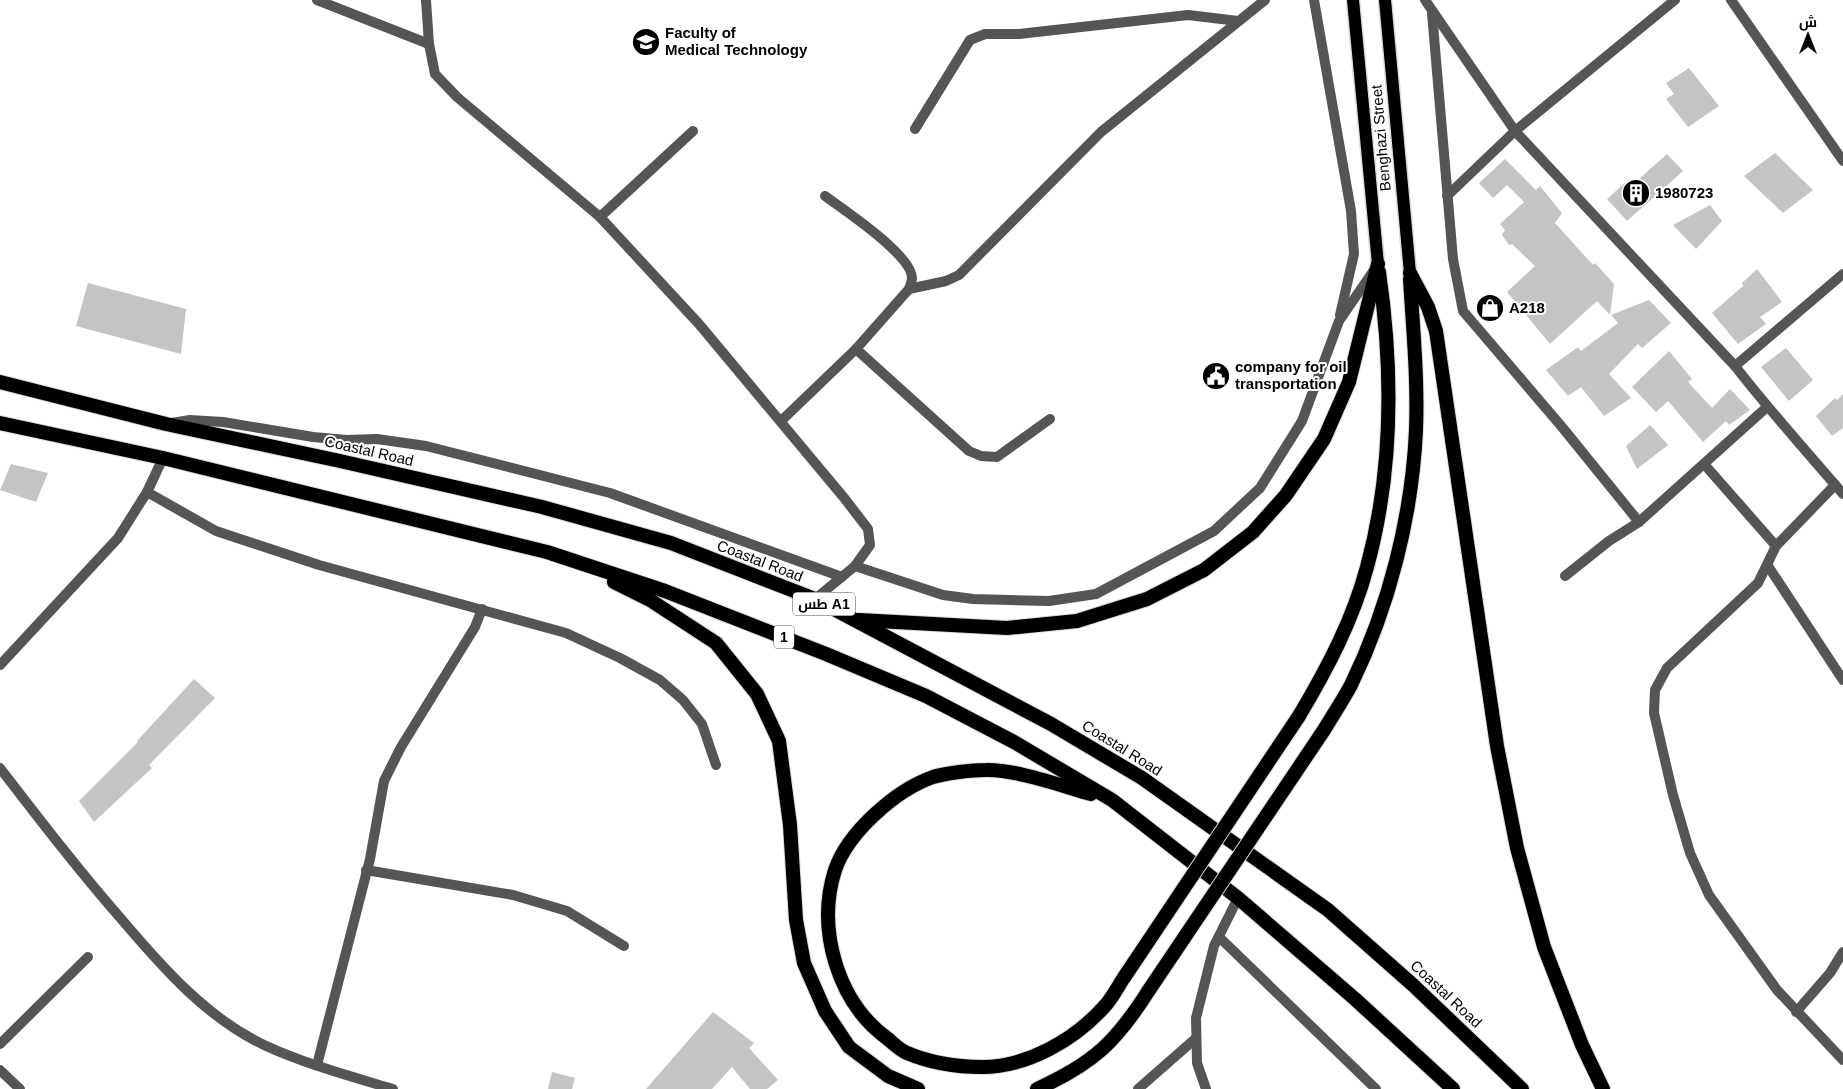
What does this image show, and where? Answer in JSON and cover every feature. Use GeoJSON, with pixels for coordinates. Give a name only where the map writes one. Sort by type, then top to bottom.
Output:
{"type":"FeatureCollection","features":[{"type":"Feature","properties":{"kind":"highway"},"geometry":{"type":"LineString","coordinates":[[855,620],[1008,628],[1077,622],[1147,599],[1204,570],[1253,532],[1286,495],[1324,439],[1349,382],[1378,264]]}},
{"type":"Feature","properties":{"kind":"highway"},"geometry":{"type":"LineString","coordinates":[[1112,800],[1040,779],[987,770],[933,777],[887,801],[855,835],[836,869],[829,902],[830,939],[845,988],[871,1026],[906,1052],[952,1066],[996,1066],[1038,1054],[1081,1030],[1105,1006],[1299,716],[1328,665],[1353,608],[1367,567],[1377,519],[1385,464],[1388,392],[1386,317],[1378,264]]}},
{"type":"Feature","properties":{"kind":"highway"},"geometry":{"type":"LineString","coordinates":[[1037,1089],[1069,1074],[1103,1050],[1128,1024],[1324,730],[1350,685],[1375,628],[1395,564],[1409,495],[1416,430],[1410,273]]}},
{"type":"Feature","properties":{"kind":"highway"},"geometry":{"type":"LineString","coordinates":[[1410,273],[1428,307],[1436,331],[1495,736],[1517,848],[1544,947],[1582,1045],[1603,1089]]}},
{"type":"Feature","properties":{"kind":"highway","name":"Coastal Road"},"geometry":{"type":"LineString","coordinates":[[0,382],[166,424],[542,507],[671,543],[815,599],[1051,724],[1142,778],[1328,910],[1413,985],[1522,1089]]}},
{"type":"Feature","properties":{"kind":"highway","name":"1"},"geometry":{"type":"LineString","coordinates":[[0,423],[163,458],[547,552],[665,590],[817,650],[926,696],[1014,742],[1112,800],[1238,898],[1355,999],[1452,1089]]}},
{"type":"Feature","properties":{"kind":"highway"},"geometry":{"type":"LineString","coordinates":[[547,552],[650,600],[716,643],[757,694],[779,741],[790,825],[796,920],[804,964],[825,1011],[849,1047],[888,1076],[918,1089]]}},
{"type":"Feature","properties":{"kind":"main road","name":"Benghazi Street"},"geometry":{"type":"LineString","coordinates":[[1353,0],[1378,264]]}},
{"type":"Feature","properties":{"kind":"main road","name":"Benghazi Street"},"geometry":{"type":"LineString","coordinates":[[1384,0],[1410,273]]}},
{"type":"Feature","properties":{"kind":"street"},"geometry":{"type":"LineString","coordinates":[[317,0],[430,44]]}},
{"type":"Feature","properties":{"kind":"street"},"geometry":{"type":"LineString","coordinates":[[426,0],[435,74],[457,97],[600,217],[699,324],[781,421],[868,529],[870,545],[855,566],[815,599]]}},
{"type":"Feature","properties":{"kind":"street"},"geometry":{"type":"LineString","coordinates":[[909,289],[946,281],[958,275],[1101,132],[1265,0]]}},
{"type":"Feature","properties":{"kind":"street"},"geometry":{"type":"LineString","coordinates":[[855,566],[943,596],[973,599],[1049,601],[1096,594],[1214,531],[1260,488],[1302,421],[1339,321],[1354,254],[1351,211],[1314,0]]}},
{"type":"Feature","properties":{"kind":"street"},"geometry":{"type":"LineString","coordinates":[[1425,0],[1515,131],[1735,366],[1767,408],[1794,435],[1843,494]]}},
{"type":"Feature","properties":{"kind":"street"},"geometry":{"type":"LineString","coordinates":[[1447,196],[1515,131],[1676,0]]}},
{"type":"Feature","properties":{"kind":"street"},"geometry":{"type":"LineString","coordinates":[[1731,0],[1843,161]]}},
{"type":"Feature","properties":{"kind":"street"},"geometry":{"type":"LineString","coordinates":[[1432,12],[1453,258],[1464,311],[1639,522]]}},
{"type":"Feature","properties":{"kind":"street"},"geometry":{"type":"LineString","coordinates":[[915,129],[970,40],[985,34],[1019,34],[1188,15],[1238,21]]}},
{"type":"Feature","properties":{"kind":"street"},"geometry":{"type":"LineString","coordinates":[[600,217],[693,131]]}},
{"type":"Feature","properties":{"kind":"street"},"geometry":{"type":"LineString","coordinates":[[781,421],[856,349],[909,289],[912,277],[905,261],[869,228],[825,196]]}},
{"type":"Feature","properties":{"kind":"street"},"geometry":{"type":"LineString","coordinates":[[1339,321],[1378,264]]}},
{"type":"Feature","properties":{"kind":"street"},"geometry":{"type":"LineString","coordinates":[[1735,366],[1843,274]]}},
{"type":"Feature","properties":{"kind":"street"},"geometry":{"type":"LineString","coordinates":[[856,349],[969,451],[981,456],[997,457],[1050,419]]}},
{"type":"Feature","properties":{"kind":"street"},"geometry":{"type":"LineString","coordinates":[[1565,576],[1609,541],[1639,522],[1767,408]]}},
{"type":"Feature","properties":{"kind":"street"},"geometry":{"type":"LineString","coordinates":[[166,424],[190,420],[223,422],[313,437],[347,440],[377,439],[426,446],[610,493],[842,576]]}},
{"type":"Feature","properties":{"kind":"street"},"geometry":{"type":"LineString","coordinates":[[0,665],[118,538],[147,492],[163,458]]}},
{"type":"Feature","properties":{"kind":"street"},"geometry":{"type":"LineString","coordinates":[[1704,464],[1776,546]]}},
{"type":"Feature","properties":{"kind":"street"},"geometry":{"type":"LineString","coordinates":[[1835,484],[1776,546],[1768,566],[1758,583],[1735,607],[1697,639],[1667,668],[1655,690],[1654,713],[1673,795],[1690,853],[1709,895],[1777,990],[1843,1060]]}},
{"type":"Feature","properties":{"kind":"street"},"geometry":{"type":"LineString","coordinates":[[147,492],[216,531],[267,549],[566,633],[620,658],[660,680],[683,700],[702,724],[716,765]]}},
{"type":"Feature","properties":{"kind":"street"},"geometry":{"type":"LineString","coordinates":[[1768,566],[1843,680]]}},
{"type":"Feature","properties":{"kind":"street"},"geometry":{"type":"LineString","coordinates":[[317,1065],[366,870],[378,806],[390,768],[475,627],[482,609]]}},
{"type":"Feature","properties":{"kind":"street"},"geometry":{"type":"LineString","coordinates":[[0,768],[84,876],[166,970],[193,996],[263,1044],[317,1065],[393,1089]]}},
{"type":"Feature","properties":{"kind":"street"},"geometry":{"type":"LineString","coordinates":[[366,870],[522,898],[566,911],[624,946]]}},
{"type":"Feature","properties":{"kind":"street"},"geometry":{"type":"LineString","coordinates":[[1206,1089],[1197,1063],[1195,1039],[1202,986],[1214,946],[1238,898]]}},
{"type":"Feature","properties":{"kind":"street"},"geometry":{"type":"LineString","coordinates":[[1219,938],[1376,1089]]}},
{"type":"Feature","properties":{"kind":"street"},"geometry":{"type":"LineString","coordinates":[[1796,1012],[1830,973],[1843,952]]}},
{"type":"Feature","properties":{"kind":"street"},"geometry":{"type":"LineString","coordinates":[[0,1044],[88,957]]}},
{"type":"Feature","properties":{"kind":"street"},"geometry":{"type":"LineString","coordinates":[[1138,1089],[1195,1039]]}},
{"type":"Feature","properties":{"kind":"street"},"geometry":{"type":"LineString","coordinates":[[0,1070],[20,1089]]}},
{"type":"Feature","properties":{"kind":"building"},"geometry":{"type":"Polygon","coordinates":[[[1689,68],[1719,106],[1688,127],[1666,99],[1674,94],[1666,83],[1689,68]]]}},
{"type":"Feature","properties":{"kind":"building"},"geometry":{"type":"Polygon","coordinates":[[[1775,153],[1813,190],[1783,213],[1744,176],[1775,153]]]}},
{"type":"Feature","properties":{"kind":"building","name":"1980723"},"geometry":{"type":"Polygon","coordinates":[[[1667,154],[1683,171],[1627,221],[1607,199],[1626,182],[1630,187],[1667,154]]]}},
{"type":"Feature","properties":{"kind":"building"},"geometry":{"type":"Polygon","coordinates":[[[1505,159],[1536,190],[1540,186],[1562,213],[1555,223],[1593,265],[1595,263],[1614,284],[1610,315],[1597,301],[1550,344],[1507,292],[1535,266],[1512,244],[1509,245],[1502,235],[1505,230],[1500,224],[1524,202],[1507,185],[1493,198],[1479,183],[1505,159]]]}},
{"type":"Feature","properties":{"kind":"building"},"geometry":{"type":"Polygon","coordinates":[[[1710,205],[1722,221],[1696,249],[1673,225],[1710,205]]]}},
{"type":"Feature","properties":{"kind":"building"},"geometry":{"type":"Polygon","coordinates":[[[1757,269],[1782,302],[1760,317],[1766,324],[1738,344],[1712,313],[1743,286],[1742,283],[1757,269]]]}},
{"type":"Feature","properties":{"kind":"building"},"geometry":{"type":"Polygon","coordinates":[[[88,283],[186,309],[181,354],[76,326],[88,283]]]}},
{"type":"Feature","properties":{"kind":"building"},"geometry":{"type":"Polygon","coordinates":[[[1649,300],[1671,323],[1642,348],[1638,344],[1609,374],[1631,398],[1604,416],[1581,387],[1568,396],[1546,370],[1578,347],[1581,351],[1618,323],[1611,315],[1649,300]]]}},
{"type":"Feature","properties":{"kind":"building"},"geometry":{"type":"Polygon","coordinates":[[[1786,348],[1813,380],[1789,401],[1761,367],[1786,348]]]}},
{"type":"Feature","properties":{"kind":"building"},"geometry":{"type":"Polygon","coordinates":[[[1669,351],[1692,379],[1688,382],[1712,408],[1730,389],[1750,410],[1729,425],[1726,421],[1703,442],[1668,401],[1656,412],[1632,387],[1669,351]]]}},
{"type":"Feature","properties":{"kind":"building"},"geometry":{"type":"Polygon","coordinates":[[[1843,394],[1843,428],[1832,436],[1816,416],[1835,398],[1837,400],[1843,394]]]}},
{"type":"Feature","properties":{"kind":"building"},"geometry":{"type":"Polygon","coordinates":[[[1650,425],[1668,445],[1637,469],[1626,446],[1650,425]]]}},
{"type":"Feature","properties":{"kind":"building"},"geometry":{"type":"Polygon","coordinates":[[[11,464],[48,473],[36,502],[0,490],[11,464]]]}},
{"type":"Feature","properties":{"kind":"building"},"geometry":{"type":"Polygon","coordinates":[[[194,679],[215,698],[149,765],[152,768],[94,822],[79,801],[138,742],[194,679]]]}},
{"type":"Feature","properties":{"kind":"building"},"geometry":{"type":"Polygon","coordinates":[[[713,1012],[754,1043],[749,1048],[778,1080],[767,1089],[750,1089],[732,1067],[712,1089],[646,1089],[713,1012]]]}},
{"type":"Feature","properties":{"kind":"building"},"geometry":{"type":"Polygon","coordinates":[[[552,1072],[575,1078],[572,1089],[548,1089],[552,1072]]]}},
{"type":"Feature","properties":{"kind":"place","name":"Faculty of Medical Technology"},"geometry":{"type":"Point","coordinates":[646,42]}},
{"type":"Feature","properties":{"kind":"place","name":"1980723"},"geometry":{"type":"Point","coordinates":[1636,193]}},
{"type":"Feature","properties":{"kind":"place","name":"A218"},"geometry":{"type":"Point","coordinates":[1490,308]}},
{"type":"Feature","properties":{"kind":"place","name":"company for oil transportation"},"geometry":{"type":"Point","coordinates":[1216,376]}}]}
